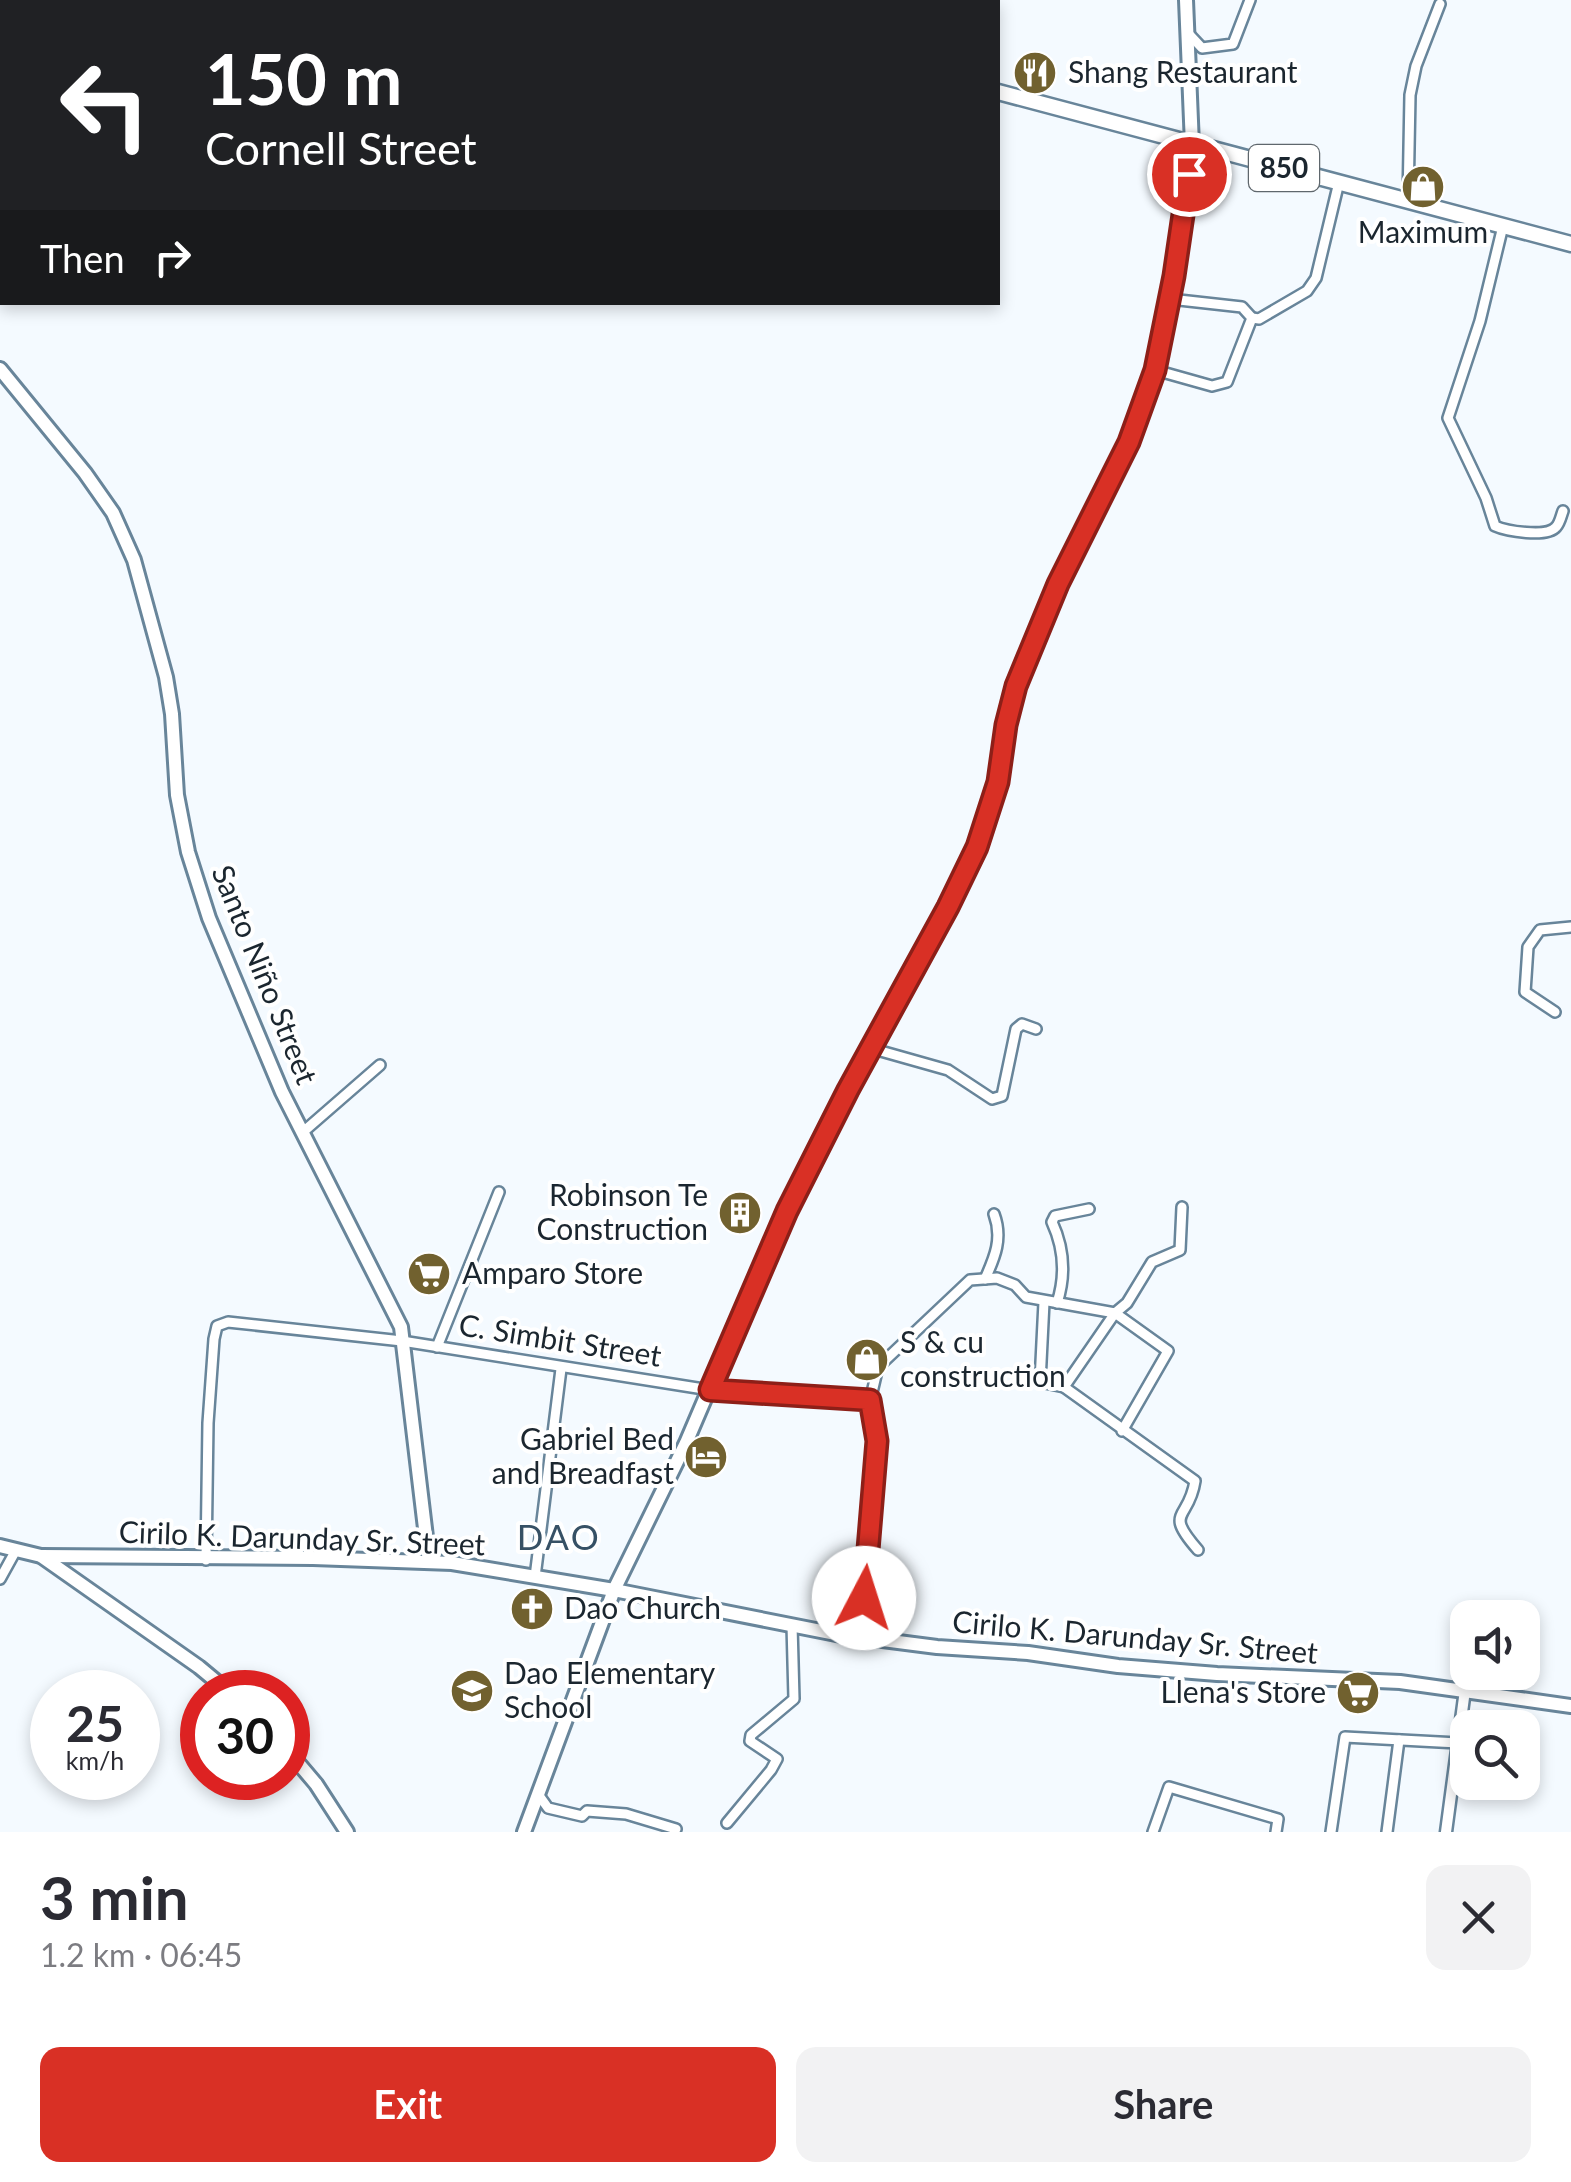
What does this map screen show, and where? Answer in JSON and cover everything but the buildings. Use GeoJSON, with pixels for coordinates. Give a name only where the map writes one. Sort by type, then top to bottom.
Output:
{"type":"FeatureCollection","features":[{"type":"Feature","properties":{"kind":"main road"},"geometry":{"type":"LineString","coordinates":[[524,1832],[614,1590],[710,1390],[773,1240],[870,1048],[968,868],[998,782],[1016,686],[1058,584],[1129,442],[1155,370],[1170,299],[1192,144],[1186,0]]}},
{"type":"Feature","properties":{"kind":"main road","name":"850"},"geometry":{"type":"LineString","coordinates":[[1000,93],[1571,244]]}},
{"type":"Feature","properties":{"kind":"main road","name":"Santo Niño Street"},"geometry":{"type":"LineString","coordinates":[[0,369],[85,472],[112,513],[134,560],[170,698],[177,795],[188,852],[216,936],[303,1132],[400,1328],[429,1562]]}},
{"type":"Feature","properties":{"kind":"main road"},"geometry":{"type":"LineString","coordinates":[[0,1546],[41,1556],[203,1670]]}},
{"type":"Feature","properties":{"kind":"main road","name":"Cirilo K. Darunday Sr. Street"},"geometry":{"type":"LineString","coordinates":[[41,1556],[429,1562],[535,1576],[792,1625],[937,1647],[1028,1652],[1132,1667],[1450,1688]]}},
{"type":"Feature","properties":{"kind":"main road","name":"Cirilo K. Darunday Sr. Street"},"geometry":{"type":"LineString","coordinates":[[1465,1690],[1571,1706]]}},
{"type":"Feature","properties":{"kind":"main road"},"geometry":{"type":"LineString","coordinates":[[310,1777],[347,1832]]}},
{"type":"Feature","properties":{"kind":"street"},"geometry":{"type":"LineString","coordinates":[[1188,32],[1202,48],[1233,44],[1250,0]]}},
{"type":"Feature","properties":{"kind":"street"},"geometry":{"type":"LineString","coordinates":[[1408,201],[1410,94],[1416,66],[1440,4]]}},
{"type":"Feature","properties":{"kind":"street"},"geometry":{"type":"LineString","coordinates":[[1252,318],[1307,291],[1316,278],[1340,182]]}},
{"type":"Feature","properties":{"kind":"street"},"geometry":{"type":"LineString","coordinates":[[1503,226],[1480,321],[1448,418],[1495,526],[1550,532],[1556,528],[1563,510]]}},
{"type":"Feature","properties":{"kind":"street"},"geometry":{"type":"LineString","coordinates":[[1170,299],[1242,306],[1252,318]]}},
{"type":"Feature","properties":{"kind":"street"},"geometry":{"type":"LineString","coordinates":[[1155,370],[1212,386],[1228,382],[1252,318]]}},
{"type":"Feature","properties":{"kind":"street"},"geometry":{"type":"LineString","coordinates":[[1555,1012],[1525,992],[1528,947],[1540,930],[1571,926]]}},
{"type":"Feature","properties":{"kind":"street"},"geometry":{"type":"LineString","coordinates":[[870,1048],[948,1070],[992,1099],[1002,1096],[1016,1029],[1022,1024],[1036,1029]]}},
{"type":"Feature","properties":{"kind":"street"},"geometry":{"type":"LineString","coordinates":[[303,1132],[380,1064]]}},
{"type":"Feature","properties":{"kind":"street"},"geometry":{"type":"LineString","coordinates":[[437,1347],[499,1192]]}},
{"type":"Feature","properties":{"kind":"street"},"geometry":{"type":"LineString","coordinates":[[1064,1388],[1152,1262],[1180,1250],[1182,1207]]}},
{"type":"Feature","properties":{"kind":"street"},"geometry":{"type":"LineString","coordinates":[[1057,1303],[1061,1292],[1062,1246],[1052,1222],[1055,1216],[1090,1210]]}},
{"type":"Feature","properties":{"kind":"street"},"geometry":{"type":"LineString","coordinates":[[984,1279],[996,1253],[999,1228],[994,1214]]}},
{"type":"Feature","properties":{"kind":"street"},"geometry":{"type":"LineString","coordinates":[[861,1637],[877,1441],[870,1400],[878,1367],[970,1280],[997,1278],[1015,1285],[1026,1298],[1114,1313],[1168,1352],[1122,1431]]}},
{"type":"Feature","properties":{"kind":"street"},"geometry":{"type":"LineString","coordinates":[[1044,1302],[1040,1382],[1064,1388],[1196,1481],[1179,1520],[1180,1528],[1198,1550]]}},
{"type":"Feature","properties":{"kind":"street","name":"C. Simbit Street"},"geometry":{"type":"LineString","coordinates":[[206,1560],[208,1423],[217,1326],[228,1322],[402,1341],[710,1390],[870,1400]]}},
{"type":"Feature","properties":{"kind":"street"},"geometry":{"type":"LineString","coordinates":[[535,1576],[560,1369]]}},
{"type":"Feature","properties":{"kind":"street"},"geometry":{"type":"LineString","coordinates":[[0,1579],[16,1550]]}},
{"type":"Feature","properties":{"kind":"street"},"geometry":{"type":"LineString","coordinates":[[727,1824],[777,1759],[750,1741],[751,1735],[794,1700],[792,1625]]}},
{"type":"Feature","properties":{"kind":"street"},"geometry":{"type":"LineString","coordinates":[[1462,1710],[1465,1690]]}},
{"type":"Feature","properties":{"kind":"street"},"geometry":{"type":"LineString","coordinates":[[1331,1832],[1344,1737],[1450,1743]]}},
{"type":"Feature","properties":{"kind":"street"},"geometry":{"type":"LineString","coordinates":[[1386,1832],[1399,1740]]}},
{"type":"Feature","properties":{"kind":"street"},"geometry":{"type":"LineString","coordinates":[[1153,1832],[1169,1786],[1278,1819],[1276,1832]]}},
{"type":"Feature","properties":{"kind":"street"},"geometry":{"type":"LineString","coordinates":[[538,1794],[548,1808],[582,1816],[587,1810],[626,1814],[676,1829]]}},
{"type":"Feature","properties":{"kind":"street"},"geometry":{"type":"LineString","coordinates":[[1446,1832],[1450,1800]]}},
{"type":"Feature","properties":{"kind":"place","name":"Shang Restaurant"},"geometry":{"type":"Point","coordinates":[1035,73]}},
{"type":"Feature","properties":{"kind":"place","name":"Maximum"},"geometry":{"type":"Point","coordinates":[1423,187]}},
{"type":"Feature","properties":{"kind":"place","name":"Robinson Te Construction"},"geometry":{"type":"Point","coordinates":[740,1213]}},
{"type":"Feature","properties":{"kind":"place","name":"Amparo Store"},"geometry":{"type":"Point","coordinates":[429,1274]}},
{"type":"Feature","properties":{"kind":"place","name":"S & cu construction"},"geometry":{"type":"Point","coordinates":[867,1360]}},
{"type":"Feature","properties":{"kind":"place","name":"Gabriel Bed and Breadfast"},"geometry":{"type":"Point","coordinates":[706,1457]}},
{"type":"Feature","properties":{"kind":"place","name":"Dao Church"},"geometry":{"type":"Point","coordinates":[532,1609]}},
{"type":"Feature","properties":{"kind":"place","name":"Dao Elementary School"},"geometry":{"type":"Point","coordinates":[472,1691]}},
{"type":"Feature","properties":{"kind":"place","name":"Llena's Store"},"geometry":{"type":"Point","coordinates":[1358,1693]}},
{"type":"Feature","properties":{"kind":"district","name":"DAO"},"geometry":{"type":"Point","coordinates":[559,1538]}},
{"type":"Feature","properties":{"kind":"route"},"geometry":{"type":"LineString","coordinates":[[864,1598],[877,1441],[870,1400],[710,1390],[787,1211],[977,847],[998,782],[1016,686],[1058,584],[1129,442],[1155,370],[1189,174]]}}]}
